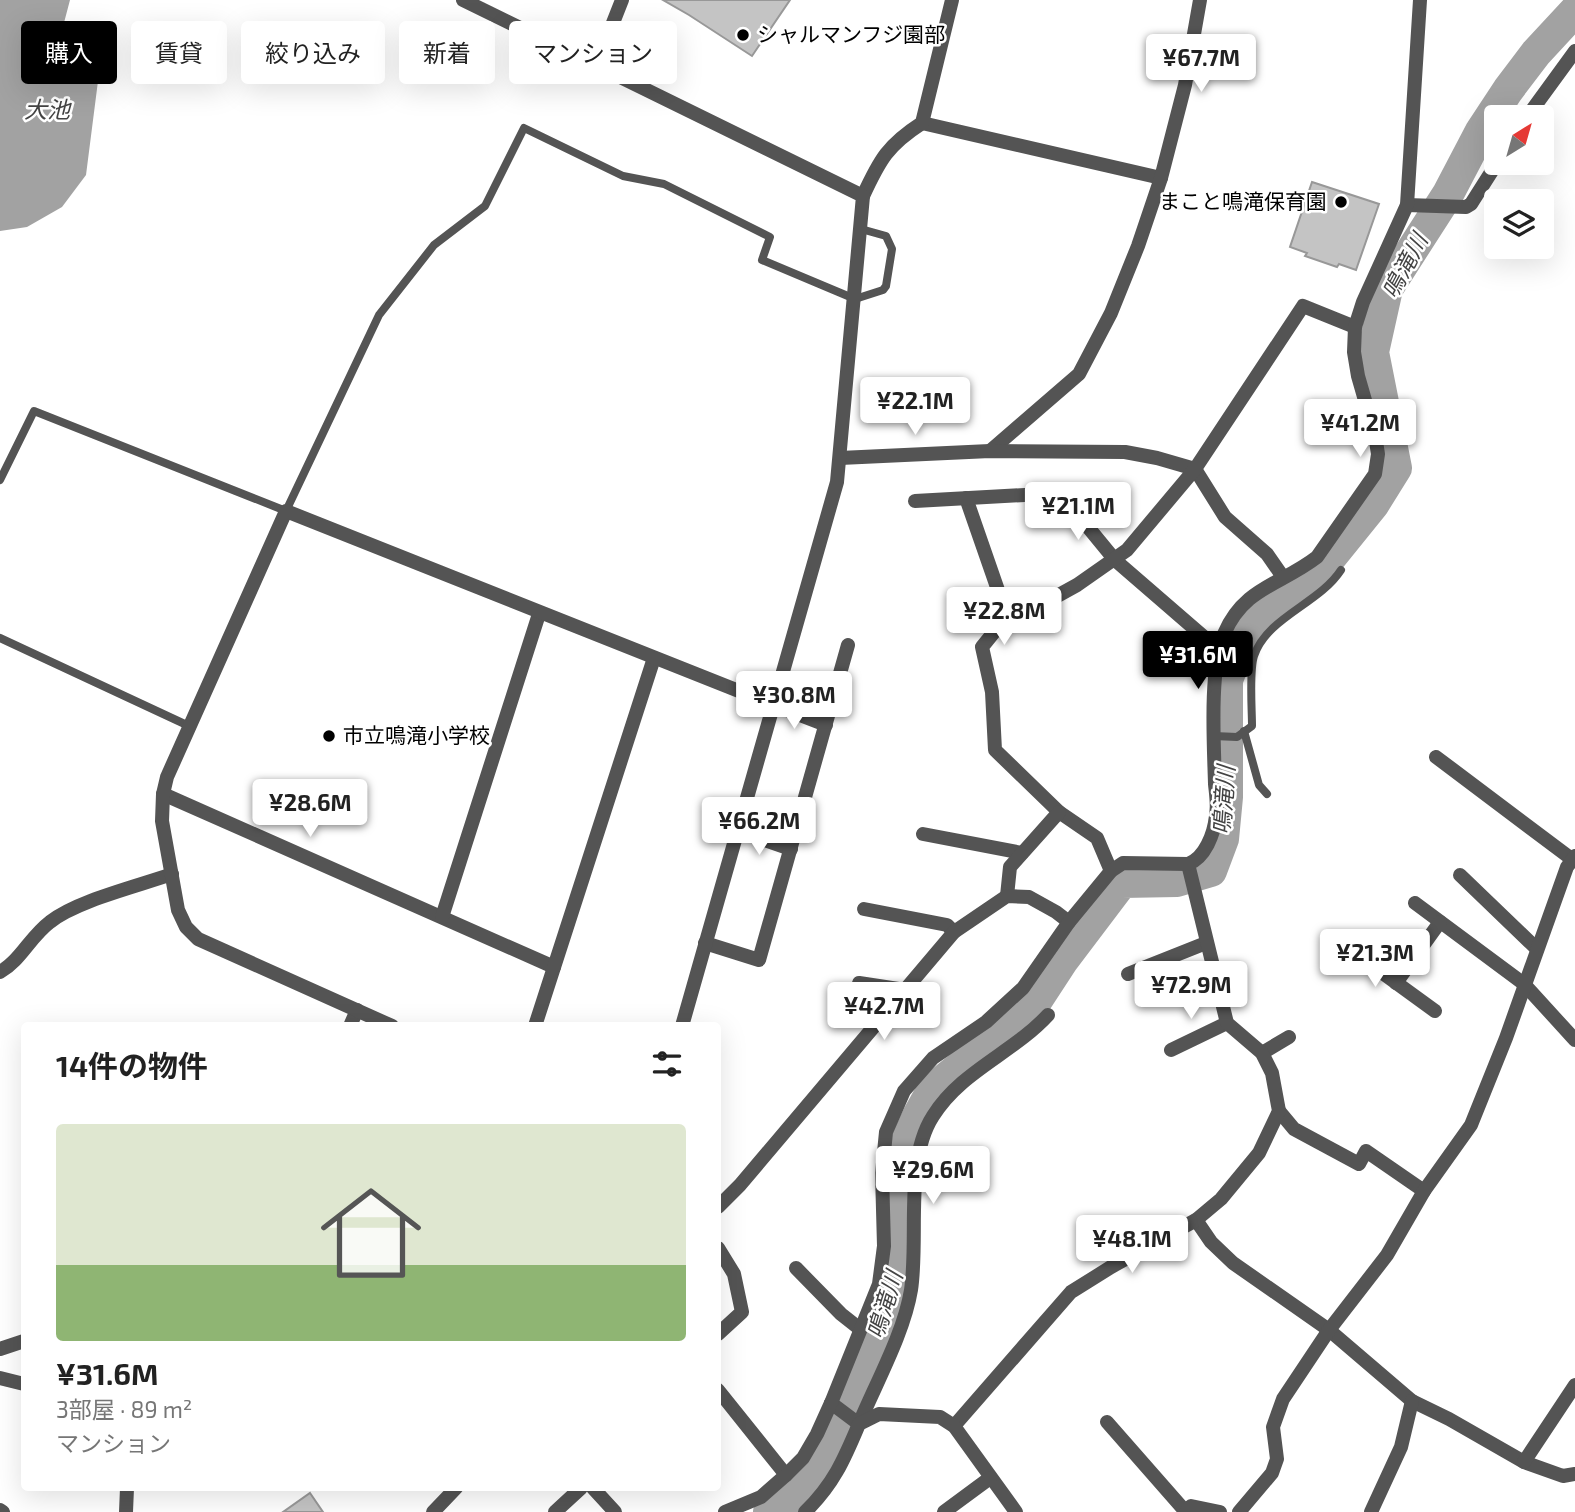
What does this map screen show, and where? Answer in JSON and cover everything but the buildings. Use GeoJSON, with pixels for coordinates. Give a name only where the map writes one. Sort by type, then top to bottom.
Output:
{"type":"FeatureCollection","features":[{"type":"Feature","properties":{"kind":"street"},"geometry":{"type":"LineString","coordinates":[[463,0],[509,23]]}},
{"type":"Feature","properties":{"kind":"street"},"geometry":{"type":"LineString","coordinates":[[614,21],[622,0]]}},
{"type":"Feature","properties":{"kind":"street"},"geometry":{"type":"LineString","coordinates":[[683,1022],[837,482],[863,196],[880,160],[900,137],[922,122],[952,0]]}},
{"type":"Feature","properties":{"kind":"street"},"geometry":{"type":"LineString","coordinates":[[990,451],[1079,374],[1115,302],[1161,178],[1185,85],[1200,0]]}},
{"type":"Feature","properties":{"kind":"street"},"geometry":{"type":"LineString","coordinates":[[725,1512],[761,1497],[786,1475],[803,1458],[834,1406],[860,1329],[879,1284],[884,1246],[882,1173],[886,1132],[904,1091],[933,1058],[986,1022],[1023,988],[1069,922],[1111,872],[1123,863],[1189,868],[1205,850],[1216,817],[1216,669],[1224,634],[1240,607],[1257,591],[1304,567],[1317,557],[1375,474],[1378,454],[1358,376],[1354,352],[1355,327],[1363,302],[1407,205],[1420,0]]}},
{"type":"Feature","properties":{"kind":"street"},"geometry":{"type":"LineString","coordinates":[[1536,105],[1575,51]]}},
{"type":"Feature","properties":{"kind":"street"},"geometry":{"type":"LineString","coordinates":[[633,84],[863,196]]}},
{"type":"Feature","properties":{"kind":"street"},"geometry":{"type":"LineString","coordinates":[[922,122],[1161,178]]}},
{"type":"Feature","properties":{"kind":"street"},"geometry":{"type":"LineString","coordinates":[[1407,205],[1466,207],[1471,204],[1489,175]]}},
{"type":"Feature","properties":{"kind":"street"},"geometry":{"type":"LineString","coordinates":[[1111,872],[1097,838],[1059,812],[995,750],[992,692],[982,647],[1007,616],[1039,606],[1077,586],[1127,550],[1195,469],[1303,306],[1355,327]]}},
{"type":"Feature","properties":{"kind":"street"},"geometry":{"type":"LineString","coordinates":[[840,458],[990,451],[1125,452],[1157,458],[1195,469],[1225,517],[1267,554],[1283,577]]}},
{"type":"Feature","properties":{"kind":"street"},"geometry":{"type":"LineString","coordinates":[[915,501],[1060,493],[1115,560],[1219,650]]}},
{"type":"Feature","properties":{"kind":"street"},"geometry":{"type":"LineString","coordinates":[[966,498],[1007,616]]}},
{"type":"Feature","properties":{"kind":"street"},"geometry":{"type":"LineString","coordinates":[[383,1022],[198,939],[186,927],[178,910],[162,821],[167,777],[286,511],[539,614],[826,725]]}},
{"type":"Feature","properties":{"kind":"street"},"geometry":{"type":"LineString","coordinates":[[442,918],[539,614]]}},
{"type":"Feature","properties":{"kind":"street"},"geometry":{"type":"LineString","coordinates":[[705,943],[760,960],[849,645]]}},
{"type":"Feature","properties":{"kind":"street"},"geometry":{"type":"LineString","coordinates":[[536,1022],[654,658]]}},
{"type":"Feature","properties":{"kind":"street"},"geometry":{"type":"LineString","coordinates":[[1239,1512],[1272,1473],[1277,1459],[1273,1427],[1283,1399],[1329,1330],[1387,1255],[1424,1191],[1471,1125],[1506,1038],[1567,867],[1574,858],[1436,757]]}},
{"type":"Feature","properties":{"kind":"street"},"geometry":{"type":"LineString","coordinates":[[163,794],[554,967]]}},
{"type":"Feature","properties":{"kind":"street"},"geometry":{"type":"LineString","coordinates":[[1007,896],[1010,867],[1059,812]]}},
{"type":"Feature","properties":{"kind":"street"},"geometry":{"type":"LineString","coordinates":[[738,831],[791,849]]}},
{"type":"Feature","properties":{"kind":"street"},"geometry":{"type":"LineString","coordinates":[[923,834],[1022,853]]}},
{"type":"Feature","properties":{"kind":"street"},"geometry":{"type":"LineString","coordinates":[[1189,868],[1227,1023],[1262,1053],[1272,1073],[1279,1111],[1294,1129],[1359,1164],[1366,1151],[1424,1191]]}},
{"type":"Feature","properties":{"kind":"street"},"geometry":{"type":"LineString","coordinates":[[0,972],[13,964],[36,934],[51,921],[72,909],[172,874]]}},
{"type":"Feature","properties":{"kind":"street"},"geometry":{"type":"LineString","coordinates":[[1460,875],[1537,949]]}},
{"type":"Feature","properties":{"kind":"street"},"geometry":{"type":"LineString","coordinates":[[721,1204],[954,932],[1007,896],[1029,897],[1069,922]]}},
{"type":"Feature","properties":{"kind":"street"},"geometry":{"type":"LineString","coordinates":[[1415,903],[1524,984],[1575,1040]]}},
{"type":"Feature","properties":{"kind":"street"},"geometry":{"type":"LineString","coordinates":[[864,909],[947,925],[954,932]]}},
{"type":"Feature","properties":{"kind":"street"},"geometry":{"type":"LineString","coordinates":[[1396,983],[1440,922]]}},
{"type":"Feature","properties":{"kind":"street"},"geometry":{"type":"LineString","coordinates":[[1336,939],[1435,1011]]}},
{"type":"Feature","properties":{"kind":"street"},"geometry":{"type":"LineString","coordinates":[[1128,974],[1206,943]]}},
{"type":"Feature","properties":{"kind":"street"},"geometry":{"type":"LineString","coordinates":[[859,983],[905,990]]}},
{"type":"Feature","properties":{"kind":"street"},"geometry":{"type":"LineString","coordinates":[[352,1022],[357,1010]]}},
{"type":"Feature","properties":{"kind":"street"},"geometry":{"type":"LineString","coordinates":[[804,1512],[824,1493],[839,1470],[857,1422],[906,1313],[916,1244],[916,1171],[922,1140],[930,1119],[960,1083],[1024,1038],[1048,1015]]}},
{"type":"Feature","properties":{"kind":"street"},"geometry":{"type":"LineString","coordinates":[[1171,1051],[1227,1023]]}},
{"type":"Feature","properties":{"kind":"street"},"geometry":{"type":"LineString","coordinates":[[1262,1053],[1289,1037]]}},
{"type":"Feature","properties":{"kind":"street"},"geometry":{"type":"LineString","coordinates":[[954,1426],[1071,1292],[1196,1220],[1221,1199],[1259,1153],[1279,1111]]}},
{"type":"Feature","properties":{"kind":"street"},"geometry":{"type":"LineString","coordinates":[[1196,1220],[1211,1242],[1233,1263],[1329,1330],[1412,1401],[1524,1462],[1563,1476],[1575,1474]]}},
{"type":"Feature","properties":{"kind":"street"},"geometry":{"type":"LineString","coordinates":[[721,1253],[734,1274],[742,1312],[721,1331]]}},
{"type":"Feature","properties":{"kind":"street"},"geometry":{"type":"LineString","coordinates":[[796,1268],[841,1314],[860,1329]]}},
{"type":"Feature","properties":{"kind":"street"},"geometry":{"type":"LineString","coordinates":[[0,1349],[21,1342]]}},
{"type":"Feature","properties":{"kind":"street"},"geometry":{"type":"LineString","coordinates":[[0,1378],[21,1383]]}},
{"type":"Feature","properties":{"kind":"street"},"geometry":{"type":"LineString","coordinates":[[1524,1462],[1574,1385]]}},
{"type":"Feature","properties":{"kind":"street"},"geometry":{"type":"LineString","coordinates":[[721,1394],[786,1475]]}},
{"type":"Feature","properties":{"kind":"street"},"geometry":{"type":"LineString","coordinates":[[1371,1512],[1401,1447],[1412,1401]]}},
{"type":"Feature","properties":{"kind":"street"},"geometry":{"type":"LineString","coordinates":[[834,1406],[857,1422]]}},
{"type":"Feature","properties":{"kind":"street"},"geometry":{"type":"LineString","coordinates":[[857,1422],[879,1415],[940,1417],[954,1426],[1016,1512]]}},
{"type":"Feature","properties":{"kind":"street"},"geometry":{"type":"LineString","coordinates":[[1107,1422],[1186,1512],[1191,1506],[1220,1512]]}},
{"type":"Feature","properties":{"kind":"street"},"geometry":{"type":"LineString","coordinates":[[944,1512],[990,1478]]}},
{"type":"Feature","properties":{"kind":"street"},"geometry":{"type":"LineString","coordinates":[[127,1491],[127,1512]]}},
{"type":"Feature","properties":{"kind":"street"},"geometry":{"type":"LineString","coordinates":[[433,1512],[453,1491]]}},
{"type":"Feature","properties":{"kind":"street"},"geometry":{"type":"LineString","coordinates":[[555,1512],[578,1491]]}},
{"type":"Feature","properties":{"kind":"street"},"geometry":{"type":"LineString","coordinates":[[596,1491],[615,1512]]}},
{"type":"Feature","properties":{"kind":"lane"},"geometry":{"type":"LineString","coordinates":[[0,480],[34,411],[286,511],[379,315],[434,245],[485,206],[524,128],[623,176],[664,184],[770,237],[762,260],[855,299],[883,290],[886,286],[892,248],[886,236],[862,229]]}},
{"type":"Feature","properties":{"kind":"lane"},"geometry":{"type":"LineString","coordinates":[[1217,736],[1241,734],[1252,726],[1253,658],[1264,637],[1332,584],[1342,570]]}},
{"type":"Feature","properties":{"kind":"lane"},"geometry":{"type":"LineString","coordinates":[[0,638],[189,726]]}},
{"type":"Feature","properties":{"kind":"lane"},"geometry":{"type":"LineString","coordinates":[[1241,734],[1259,785],[1266,794]]}},
{"type":"Feature","properties":{"kind":"water","name":"大池"},"geometry":{"type":"Polygon","coordinates":[[[0,0],[70,0],[64,21],[21,21],[21,84],[98,84],[86,175],[62,207],[27,227],[0,231],[0,0]]]}},
{"type":"Feature","properties":{"kind":"waterway","name":"鳴滝川"},"geometry":{"type":"LineString","coordinates":[[769,1512],[797,1495],[814,1475],[838,1434],[877,1335],[897,1272],[902,1150],[933,1089],[1031,1009],[1063,960],[1122,882],[1177,881],[1211,871],[1223,839],[1227,797],[1227,680],[1247,629],[1314,578],[1373,505],[1396,468],[1373,352],[1387,289],[1448,194],[1481,131],[1508,90],[1536,53],[1575,11]]}},
{"type":"Feature","properties":{"kind":"place","name":"シャルマンフジ園部"},"geometry":{"type":"Point","coordinates":[743,35]}},
{"type":"Feature","properties":{"kind":"place","name":"まこと鳴滝保育園"},"geometry":{"type":"Point","coordinates":[1341,202]}},
{"type":"Feature","properties":{"kind":"place","name":"市立鳴滝小学校"},"geometry":{"type":"Point","coordinates":[329,736]}}]}
